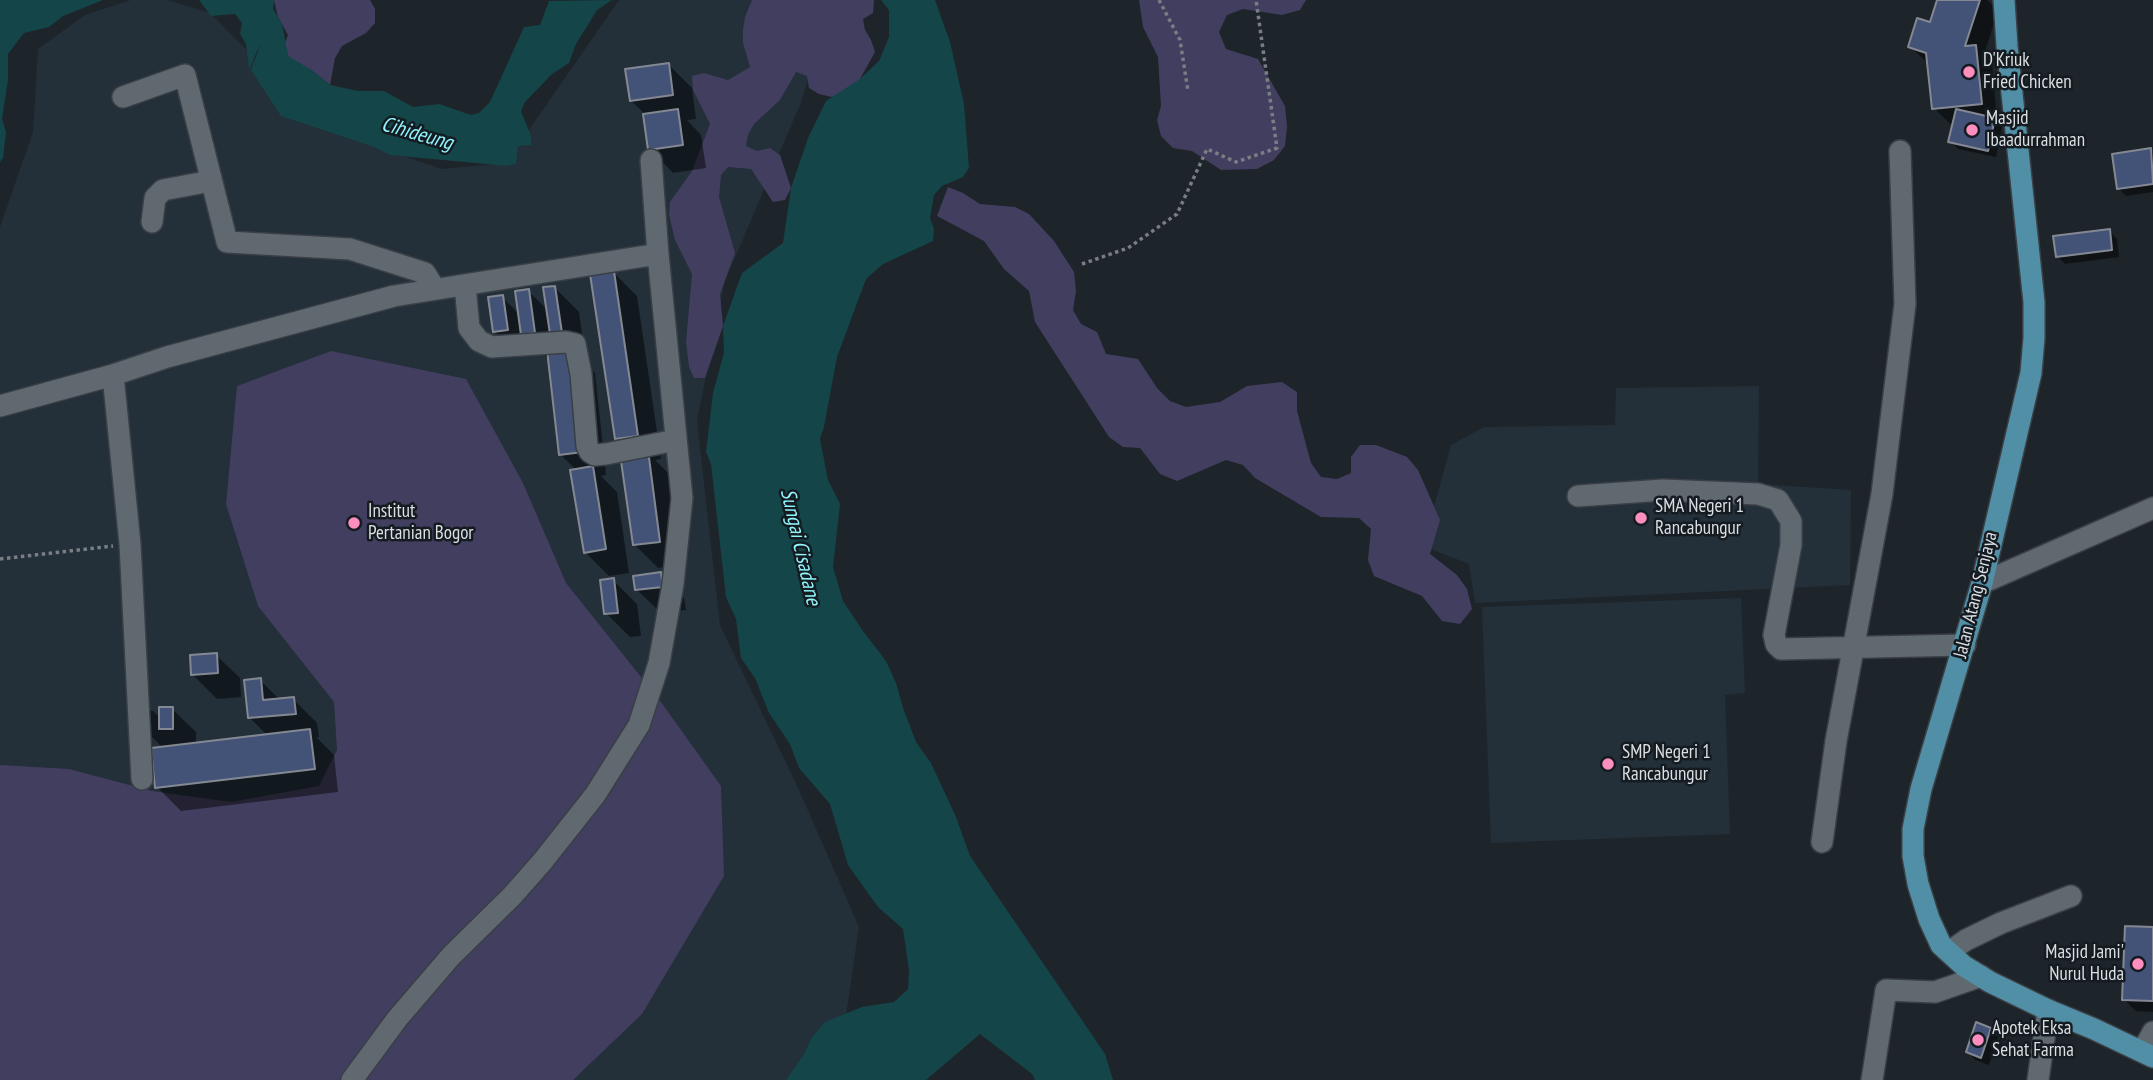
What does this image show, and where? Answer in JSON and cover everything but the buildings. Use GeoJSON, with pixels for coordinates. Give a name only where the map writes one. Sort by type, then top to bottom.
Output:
{"type":"FeatureCollection","features":[{"type":"Feature","properties":{"kind":"main road","name":"Jalan Atang Senjaya"},"geometry":{"type":"LineString","coordinates":[[2004,0],[2034,302],[2034,338],[2024,408],[1982,583],[1921,789],[1913,830],[1913,856],[1929,919],[1941,945],[1964,966],[2048,1010],[2150,1046]]}},
{"type":"Feature","properties":{"kind":"street"},"geometry":{"type":"LineString","coordinates":[[123,97],[185,75],[227,243],[350,249],[425,274],[435,289]]}},
{"type":"Feature","properties":{"kind":"street"},"geometry":{"type":"LineString","coordinates":[[1822,842],[1836,741],[1882,494],[1905,304],[1900,151]]}},
{"type":"Feature","properties":{"kind":"street"},"geometry":{"type":"LineString","coordinates":[[352,1080],[397,1019],[451,956],[512,896],[541,862],[595,795],[639,725],[659,663],[673,584],[682,498],[651,160]]}},
{"type":"Feature","properties":{"kind":"street"},"geometry":{"type":"LineString","coordinates":[[152,222],[155,198],[163,190],[211,181]]}},
{"type":"Feature","properties":{"kind":"street"},"geometry":{"type":"LineString","coordinates":[[0,406],[167,357],[380,300],[658,254]]}},
{"type":"Feature","properties":{"kind":"street"},"geometry":{"type":"LineString","coordinates":[[465,285],[469,328],[479,341],[492,347],[566,342],[575,344],[587,446],[590,452],[595,455],[607,454],[676,440]]}},
{"type":"Feature","properties":{"kind":"street"},"geometry":{"type":"LineString","coordinates":[[113,375],[130,544],[142,779]]}},
{"type":"Feature","properties":{"kind":"street"},"geometry":{"type":"LineString","coordinates":[[1578,496],[1663,490],[1758,494],[1778,500],[1791,521],[1791,545],[1774,635],[1776,644],[1781,649],[1965,645]]}},
{"type":"Feature","properties":{"kind":"street"},"geometry":{"type":"LineString","coordinates":[[1982,583],[2153,508]]}},
{"type":"Feature","properties":{"kind":"street"},"geometry":{"type":"LineString","coordinates":[[1949,953],[1966,940],[2001,923],[2071,896]]}},
{"type":"Feature","properties":{"kind":"street"},"geometry":{"type":"LineString","coordinates":[[1872,1080],[1886,990],[1935,992],[1981,976]]}},
{"type":"Feature","properties":{"kind":"street"},"geometry":{"type":"LineString","coordinates":[[2038,1080],[2048,1010]]}},
{"type":"Feature","properties":{"kind":"path"},"geometry":{"type":"LineString","coordinates":[[1159,0],[1180,40],[1188,91]]}},
{"type":"Feature","properties":{"kind":"path"},"geometry":{"type":"LineString","coordinates":[[1082,264],[1128,248],[1177,214],[1207,149],[1236,162],[1277,148],[1256,0]]}},
{"type":"Feature","properties":{"kind":"path"},"geometry":{"type":"LineString","coordinates":[[0,559],[130,544]]}},
{"type":"Feature","properties":{"kind":"shaded area","name":"Institut Pertanian Bogor"},"geometry":{"type":"Polygon","coordinates":[[[131,0],[167,0],[210,13],[326,130],[442,169],[506,163],[619,0],[834,0],[800,105],[725,281],[697,421],[720,625],[799,790],[859,927],[846,1016],[786,1080],[0,1080],[0,227],[33,132],[38,49],[85,15],[131,0]]]}},
{"type":"Feature","properties":{"kind":"shaded area"},"geometry":{"type":"Polygon","coordinates":[[[274,0],[370,0],[375,9],[375,23],[366,33],[342,46],[335,58],[330,85],[310,69],[294,66],[285,43],[288,35],[278,17],[274,0]]]}},
{"type":"Feature","properties":{"kind":"shaded area"},"geometry":{"type":"Polygon","coordinates":[[[752,0],[874,0],[873,13],[863,19],[875,52],[860,79],[861,91],[845,100],[819,94],[809,88],[807,76],[796,72],[780,100],[754,124],[746,146],[757,151],[770,148],[780,155],[791,188],[785,200],[773,202],[751,169],[728,167],[721,175],[719,197],[735,253],[720,294],[723,326],[705,378],[694,378],[689,367],[686,342],[692,274],[675,240],[669,215],[670,202],[692,171],[710,124],[693,90],[692,76],[704,73],[728,80],[750,67],[743,43],[743,30],[752,0]]]}},
{"type":"Feature","properties":{"kind":"shaded area"},"geometry":{"type":"Polygon","coordinates":[[[1139,0],[1306,0],[1300,10],[1282,15],[1243,9],[1227,15],[1219,32],[1226,49],[1258,59],[1285,106],[1285,146],[1274,160],[1257,169],[1221,170],[1192,151],[1173,148],[1161,136],[1157,120],[1161,106],[1158,57],[1143,27],[1139,0]]]}},
{"type":"Feature","properties":{"kind":"shaded area"},"geometry":{"type":"Polygon","coordinates":[[[948,187],[980,204],[1015,207],[1029,214],[1054,241],[1074,272],[1076,291],[1073,310],[1081,324],[1097,332],[1106,354],[1138,359],[1157,388],[1170,401],[1186,407],[1220,402],[1247,386],[1282,382],[1297,392],[1297,411],[1311,463],[1321,477],[1337,479],[1351,473],[1351,457],[1360,445],[1376,445],[1407,457],[1418,470],[1440,520],[1430,554],[1457,575],[1467,589],[1472,609],[1460,624],[1442,621],[1422,596],[1374,576],[1368,560],[1371,529],[1359,518],[1321,517],[1255,478],[1243,465],[1226,460],[1177,481],[1160,474],[1140,448],[1123,447],[1109,437],[1035,322],[1029,291],[1004,269],[984,241],[937,216],[948,187]]]}},
{"type":"Feature","properties":{"kind":"shaded area"},"geometry":{"type":"Polygon","coordinates":[[[331,351],[466,379],[523,483],[566,583],[661,702],[721,786],[724,876],[642,1014],[573,1080],[0,1080],[0,765],[69,769],[152,791],[231,802],[319,786],[337,750],[334,702],[258,606],[226,504],[237,386],[331,351]]]}},
{"type":"Feature","properties":{"kind":"shaded area","name":"SMA Negeri 1 Rancabungur"},"geometry":{"type":"Polygon","coordinates":[[[1759,386],[1758,484],[1851,490],[1850,585],[1475,603],[1469,564],[1423,546],[1451,445],[1484,427],[1615,425],[1616,388],[1759,386]]]}},
{"type":"Feature","properties":{"kind":"shaded area","name":"SMP Negeri 1 Rancabungur"},"geometry":{"type":"Polygon","coordinates":[[[1741,598],[1745,693],[1725,695],[1730,834],[1491,843],[1482,607],[1741,598]]]}},
{"type":"Feature","properties":{"kind":"water"},"geometry":{"type":"Polygon","coordinates":[[[0,0],[103,0],[63,16],[49,27],[24,33],[8,54],[8,80],[2,119],[6,132],[3,158],[0,162],[0,0]]]}},
{"type":"Feature","properties":{"kind":"water","name":"Cihideung"},"geometry":{"type":"Polygon","coordinates":[[[199,0],[274,0],[273,9],[282,24],[288,56],[330,85],[358,91],[384,91],[413,107],[439,104],[471,115],[479,113],[490,102],[524,27],[540,25],[549,1],[612,0],[597,10],[576,44],[569,63],[552,74],[525,102],[521,111],[531,136],[531,145],[518,146],[516,164],[507,166],[390,155],[374,147],[281,116],[251,70],[261,43],[249,69],[246,44],[240,34],[242,23],[235,14],[211,16],[199,0]]]}},
{"type":"Feature","properties":{"kind":"water","name":"Sungai Cisadane"},"geometry":{"type":"Polygon","coordinates":[[[881,0],[935,0],[950,42],[964,104],[969,168],[963,177],[942,186],[934,195],[930,218],[934,229],[933,241],[883,264],[866,279],[837,357],[820,439],[828,480],[840,504],[833,567],[843,601],[886,661],[916,742],[931,763],[956,817],[970,856],[1105,1054],[1113,1080],[1035,1080],[1032,1074],[980,1034],[926,1080],[786,1080],[812,1037],[825,1022],[862,1007],[894,1002],[908,989],[909,970],[903,929],[878,907],[848,865],[830,804],[799,768],[790,744],[769,713],[755,678],[741,658],[736,619],[726,597],[711,464],[706,452],[713,393],[724,353],[723,326],[742,273],[783,243],[791,188],[808,138],[826,101],[860,79],[879,61],[889,37],[889,10],[881,0]]]}},
{"type":"Feature","properties":{"kind":"place","name":"D'Kriuk Fried Chicken"},"geometry":{"type":"Point","coordinates":[1969,72]}},
{"type":"Feature","properties":{"kind":"place","name":"Masjid Ibaadurrahman"},"geometry":{"type":"Point","coordinates":[1972,130]}},
{"type":"Feature","properties":{"kind":"place","name":"SMA Negeri 1 Rancabungur"},"geometry":{"type":"Point","coordinates":[1641,518]}},
{"type":"Feature","properties":{"kind":"place","name":"Institut Pertanian Bogor"},"geometry":{"type":"Point","coordinates":[354,523]}},
{"type":"Feature","properties":{"kind":"place","name":"SMP Negeri 1 Rancabungur"},"geometry":{"type":"Point","coordinates":[1608,764]}},
{"type":"Feature","properties":{"kind":"place","name":"Masjid Jami' Nurul Huda"},"geometry":{"type":"Point","coordinates":[2138,964]}},
{"type":"Feature","properties":{"kind":"place","name":"Apotek Eksa Sehat Farma"},"geometry":{"type":"Point","coordinates":[1978,1040]}}]}
